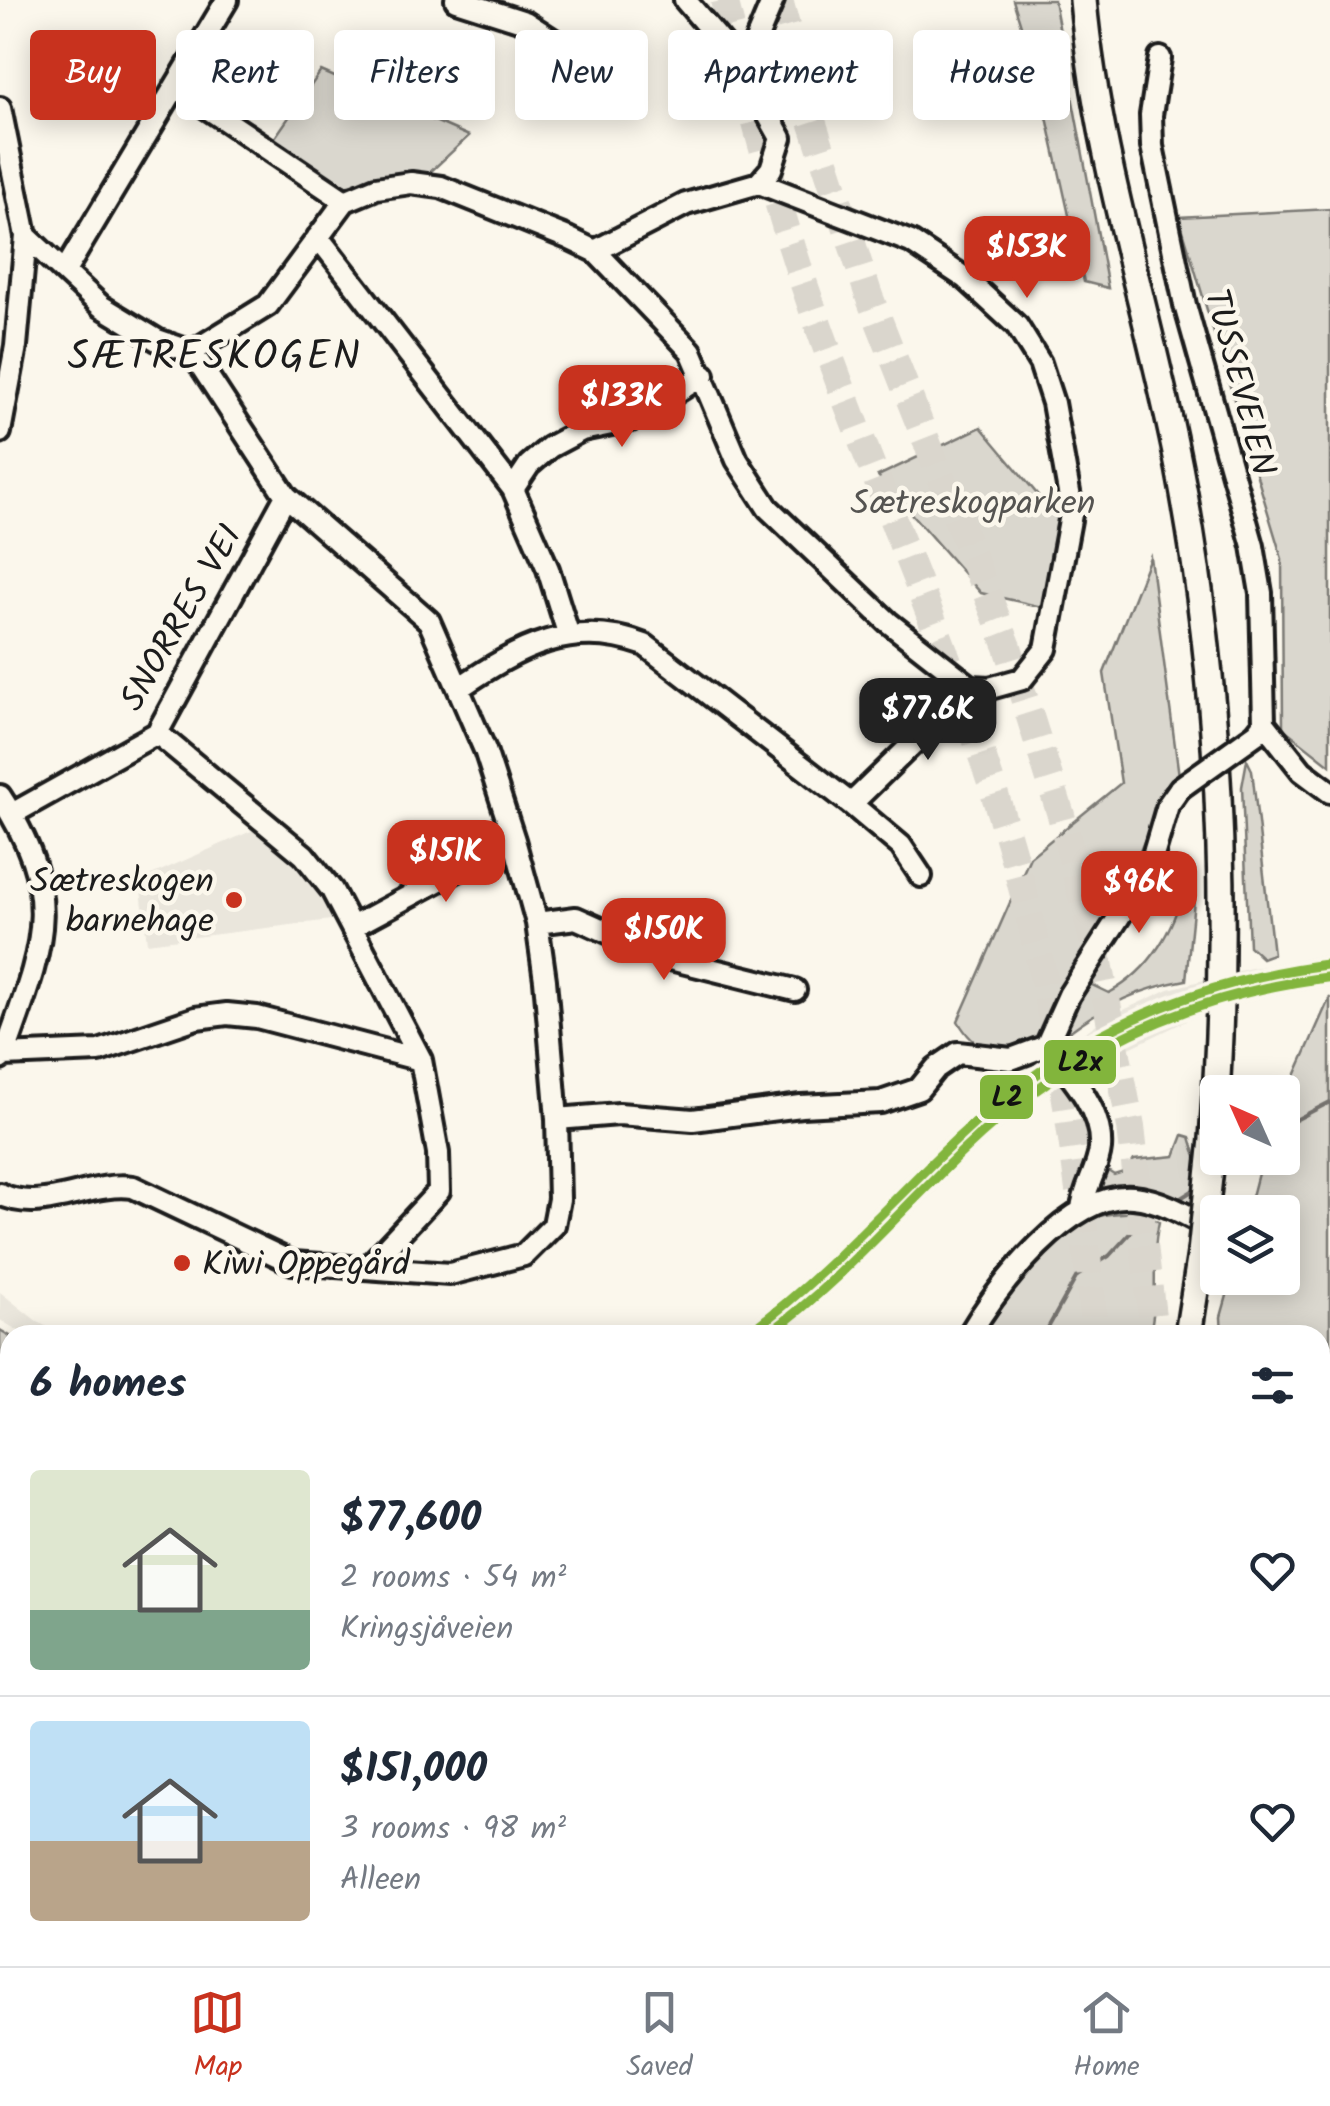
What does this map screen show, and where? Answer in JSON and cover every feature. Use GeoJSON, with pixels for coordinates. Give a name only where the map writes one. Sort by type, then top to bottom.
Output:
{"type":"FeatureCollection","features":[{"type":"Feature","properties":{"kind":"main road"},"geometry":{"type":"LineString","coordinates":[[1083,0],[1100,107],[1179,467],[1210,668],[1220,893],[1211,1195]]}},
{"type":"Feature","properties":{"kind":"main road"},"geometry":{"type":"LineString","coordinates":[[1190,1325],[1200,1280]]}},
{"type":"Feature","properties":{"kind":"main road"},"geometry":{"type":"LineString","coordinates":[[1194,1302],[1200,1325]]}},
{"type":"Feature","properties":{"kind":"street"},"geometry":{"type":"LineString","coordinates":[[209,30],[227,0]]}},
{"type":"Feature","properties":{"kind":"street"},"geometry":{"type":"LineString","coordinates":[[456,0],[526,22],[538,30]]}},
{"type":"Feature","properties":{"kind":"street"},"geometry":{"type":"LineString","coordinates":[[685,0],[711,30]]}},
{"type":"Feature","properties":{"kind":"street"},"geometry":{"type":"LineString","coordinates":[[760,30],[773,0]]}},
{"type":"Feature","properties":{"kind":"street","name":"TUSSEVEIEN"},"geometry":{"type":"LineString","coordinates":[[1160,58],[1151,115],[1152,146],[1185,305],[1253,546],[1262,613],[1260,728]]}},
{"type":"Feature","properties":{"kind":"street"},"geometry":{"type":"LineString","coordinates":[[65,271],[176,87]]}},
{"type":"Feature","properties":{"kind":"street"},"geometry":{"type":"LineString","coordinates":[[0,108],[8,186],[26,236],[16,346],[0,432]]}},
{"type":"Feature","properties":{"kind":"street"},"geometry":{"type":"LineString","coordinates":[[225,120],[345,201]]}},
{"type":"Feature","properties":{"kind":"street"},"geometry":{"type":"LineString","coordinates":[[595,251],[686,204],[759,183],[771,169],[781,138],[771,120]]}},
{"type":"Feature","properties":{"kind":"street"},"geometry":{"type":"LineString","coordinates":[[192,352],[268,305],[345,201],[376,188],[411,182],[441,187],[595,251],[666,322],[704,375],[737,460],[768,508],[888,622],[972,687]]}},
{"type":"Feature","properties":{"kind":"street"},"geometry":{"type":"LineString","coordinates":[[759,183],[876,227],[934,256],[1001,310],[1028,341],[1040,363],[1054,403],[1072,508],[1046,649],[1034,669],[1008,685],[972,687],[850,804]]}},
{"type":"Feature","properties":{"kind":"street"},"geometry":{"type":"LineString","coordinates":[[0,1194],[40,1200],[104,1185],[133,1187],[293,1264],[420,1274],[470,1272],[512,1260],[539,1246],[557,1216],[558,1119],[536,923],[514,840],[459,688],[420,608],[286,496],[192,352],[157,340],[101,306],[26,236]]}},
{"type":"Feature","properties":{"kind":"street"},"geometry":{"type":"LineString","coordinates":[[318,237],[513,488],[548,569],[568,633]]}},
{"type":"Feature","properties":{"kind":"street"},"geometry":{"type":"LineString","coordinates":[[513,488],[529,464],[550,447],[582,430],[631,420],[704,375]]}},
{"type":"Feature","properties":{"kind":"street","name":"SNORRES VEI"},"geometry":{"type":"LineString","coordinates":[[6,805],[156,733],[286,496]]}},
{"type":"Feature","properties":{"kind":"street"},"geometry":{"type":"LineString","coordinates":[[459,688],[496,663],[568,633],[620,636],[646,645],[901,846],[920,876]]}},
{"type":"Feature","properties":{"kind":"street"},"geometry":{"type":"LineString","coordinates":[[558,1119],[620,1114],[694,1120],[801,1106],[881,1102],[919,1090],[936,1068],[958,1053],[1011,1060],[1046,1046],[1068,995],[1148,870],[1161,840],[1168,805],[1180,788],[1260,728],[1302,771],[1330,792]]}},
{"type":"Feature","properties":{"kind":"street"},"geometry":{"type":"LineString","coordinates":[[156,733],[304,855],[354,926],[421,1060],[438,1152],[440,1192],[367,1268]]}},
{"type":"Feature","properties":{"kind":"street"},"geometry":{"type":"LineString","coordinates":[[6,805],[37,864],[44,909],[2,1057],[99,1051],[196,1018],[227,1014],[257,1017],[421,1060]]}},
{"type":"Feature","properties":{"kind":"street"},"geometry":{"type":"LineString","coordinates":[[354,926],[514,840]]}},
{"type":"Feature","properties":{"kind":"street"},"geometry":{"type":"LineString","coordinates":[[536,923],[576,918],[666,958],[795,990]]}},
{"type":"Feature","properties":{"kind":"street"},"geometry":{"type":"LineString","coordinates":[[1046,1046],[1082,1092],[1098,1127],[1100,1150],[1082,1209]]}},
{"type":"Feature","properties":{"kind":"street"},"geometry":{"type":"LineString","coordinates":[[975,1325],[993,1294],[1082,1209],[1128,1196],[1148,1199],[1200,1236]]}},
{"type":"Feature","properties":{"kind":"shaded area","name":"Sætreskogen barnehage"},"geometry":{"type":"Polygon","coordinates":[[[258,828],[296,859],[339,919],[147,943],[140,880],[258,828]]]}},
{"type":"Feature","properties":{"kind":"shaded area"},"geometry":{"type":"Polygon","coordinates":[[[1330,958],[1330,978],[1261,988],[1206,1004],[1190,1011],[1186,1021],[1113,1056],[1095,1055],[1072,1067],[1060,1076],[1062,1084],[1000,1122],[952,1165],[835,1287],[806,1311],[787,1325],[746,1325],[825,1263],[981,1108],[1102,1020],[1169,989],[1251,968],[1330,958]]]}},
{"type":"Feature","properties":{"kind":"shaded area"},"geometry":{"type":"Polygon","coordinates":[[[0,1292],[44,1325],[9,1325],[0,1320],[0,1292]]]}},
{"type":"Feature","properties":{"kind":"green space"},"geometry":{"type":"Polygon","coordinates":[[[1013,0],[1054,0],[1060,30],[1022,30],[1013,0]]]}},
{"type":"Feature","properties":{"kind":"green space"},"geometry":{"type":"Polygon","coordinates":[[[321,71],[334,77],[334,120],[433,120],[469,136],[427,175],[382,178],[339,187],[269,146],[287,120],[314,120],[314,81],[321,71]]]}},
{"type":"Feature","properties":{"kind":"green space"},"geometry":{"type":"Polygon","coordinates":[[[1070,85],[1108,288],[1084,282],[1048,120],[1070,120],[1070,85]]]}},
{"type":"Feature","properties":{"kind":"green space"},"geometry":{"type":"Polygon","coordinates":[[[1330,209],[1330,765],[1283,728],[1282,559],[1179,217],[1330,209]]]}},
{"type":"Feature","properties":{"kind":"green space","name":"Sætreskogparken"},"geometry":{"type":"Polygon","coordinates":[[[981,427],[1063,525],[1042,607],[981,593],[878,476],[981,427]]]}},
{"type":"Feature","properties":{"kind":"green space"},"geometry":{"type":"Polygon","coordinates":[[[1150,557],[1179,776],[1165,786],[1123,888],[1036,1048],[1000,1050],[982,1046],[958,1021],[1030,857],[1121,783],[1104,673],[1150,557]]]}},
{"type":"Feature","properties":{"kind":"green space"},"geometry":{"type":"Polygon","coordinates":[[[1247,760],[1252,770],[1273,954],[1262,958],[1249,946],[1242,787],[1247,760]]]}},
{"type":"Feature","properties":{"kind":"green space"},"geometry":{"type":"Polygon","coordinates":[[[1186,883],[1195,891],[1186,980],[1124,999],[1069,1032],[1067,1026],[1086,982],[1109,993],[1149,960],[1168,932],[1186,883]]]}},
{"type":"Feature","properties":{"kind":"green space"},"geometry":{"type":"Polygon","coordinates":[[[1330,997],[1330,1325],[1221,1325],[1227,1295],[1300,1295],[1300,1195],[1252,1195],[1258,1175],[1300,1175],[1300,1075],[1295,1075],[1330,997]]]}},
{"type":"Feature","properties":{"kind":"green space"},"geometry":{"type":"Polygon","coordinates":[[[1183,1135],[1190,1137],[1197,1160],[1192,1205],[1132,1186],[1101,1191],[1095,1180],[1102,1167],[1114,1175],[1127,1171],[1134,1160],[1175,1156],[1183,1135]]]}},
{"type":"Feature","properties":{"kind":"green space"},"geometry":{"type":"Polygon","coordinates":[[[1142,1212],[1159,1222],[1151,1325],[986,1325],[1050,1245],[1080,1223],[1110,1214],[1142,1212]]]}},
{"type":"Feature","properties":{"kind":"waterway"},"geometry":{"type":"LineString","coordinates":[[1300,1118],[1330,1102]]}},
{"type":"Feature","properties":{"kind":"waterway"},"geometry":{"type":"LineString","coordinates":[[1176,1201],[1197,1188]]}},
{"type":"Feature","properties":{"kind":"waterway"},"geometry":{"type":"LineString","coordinates":[[1050,1325],[1077,1276],[1109,1256],[1133,1230],[1160,1211]]}},
{"type":"Feature","properties":{"kind":"tunnel"},"geometry":{"type":"LineString","coordinates":[[724,0],[767,165],[805,287],[967,713],[1010,844],[1041,965],[1064,1088],[1094,1325]]}},
{"type":"Feature","properties":{"kind":"tunnel"},"geometry":{"type":"LineString","coordinates":[[779,0],[811,118],[869,296],[1008,647],[1061,815],[1099,963],[1131,1127],[1153,1325]]}},
{"type":"Feature","properties":{"kind":"transit line","name":"L2"},"geometry":{"type":"LineString","coordinates":[[759,1325],[829,1265],[998,1103],[1084,1044],[1178,1001],[1227,985],[1330,964]]}},
{"type":"Feature","properties":{"kind":"transit line","name":"L2x"},"geometry":{"type":"LineString","coordinates":[[780,1325],[845,1268],[966,1148],[1046,1083],[1134,1032],[1181,1013],[1229,997],[1330,977]]}},
{"type":"Feature","properties":{"kind":"place","name":"Sætreskogen barnehage"},"geometry":{"type":"Point","coordinates":[234,900]}},
{"type":"Feature","properties":{"kind":"place","name":"Kiwi Oppegård"},"geometry":{"type":"Point","coordinates":[182,1263]}},
{"type":"Feature","properties":{"kind":"district","name":"SÆTRESKOGEN"},"geometry":{"type":"Point","coordinates":[215,355]}}]}
